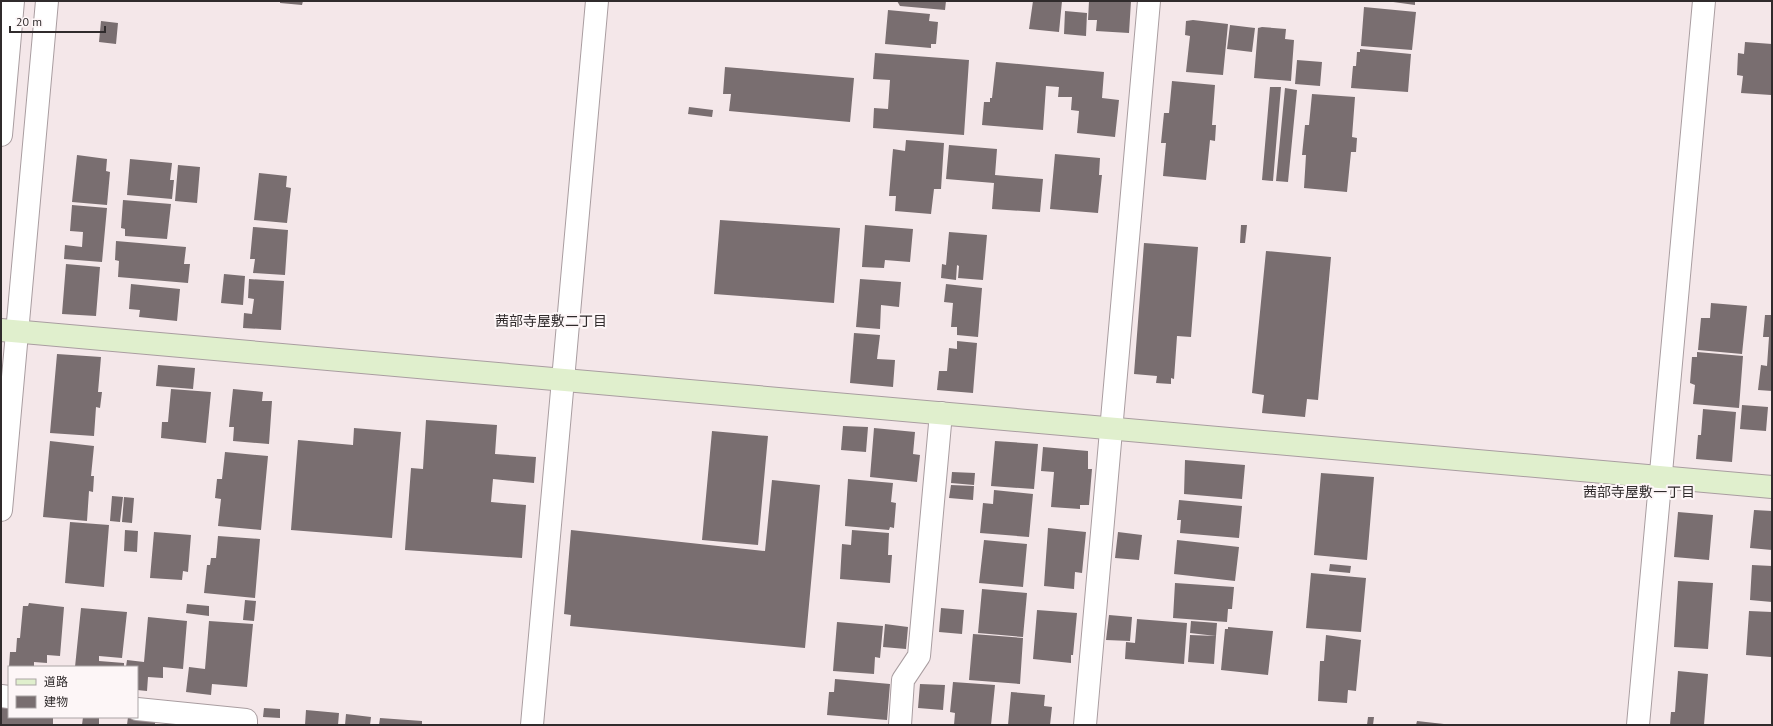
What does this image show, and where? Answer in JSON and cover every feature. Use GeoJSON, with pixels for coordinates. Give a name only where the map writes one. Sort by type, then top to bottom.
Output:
{"type":"FeatureCollection","features":[{"type":"Feature","properties":{"kind":"street"},"geometry":{"type":"LineString","coordinates":[[1,135],[13,1]]}},
{"type":"Feature","properties":{"kind":"street"},"geometry":{"type":"LineString","coordinates":[[1,510],[9,331],[47,1]]}},
{"type":"Feature","properties":{"kind":"street"},"geometry":{"type":"LineString","coordinates":[[532,725],[597,1]]}},
{"type":"Feature","properties":{"kind":"street"},"geometry":{"type":"LineString","coordinates":[[1085,725],[1110,428],[1149,1]]}},
{"type":"Feature","properties":{"kind":"street"},"geometry":{"type":"LineString","coordinates":[[1638,725],[1704,1]]}},
{"type":"Feature","properties":{"kind":"street"},"geometry":{"type":"LineString","coordinates":[[9,331],[1772,487]]}},
{"type":"Feature","properties":{"kind":"street"},"geometry":{"type":"LineString","coordinates":[[900,725],[903,680],[919,656],[941,413]]}},
{"type":"Feature","properties":{"kind":"street"},"geometry":{"type":"LineString","coordinates":[[138,709],[246,720],[246,725]]}},
{"type":"Feature","properties":{"kind":"building"},"geometry":{"type":"Polygon","coordinates":[[[280,1],[303,1],[302,5],[280,3],[280,1]]]}},
{"type":"Feature","properties":{"kind":"building"},"geometry":{"type":"Polygon","coordinates":[[[897,1],[946,1],[945,10],[900,6],[897,1]]]}},
{"type":"Feature","properties":{"kind":"building"},"geometry":{"type":"Polygon","coordinates":[[[1033,1],[1062,1],[1059,32],[1029,29],[1033,1]]]}},
{"type":"Feature","properties":{"kind":"building"},"geometry":{"type":"Polygon","coordinates":[[[1089,1],[1131,1],[1129,33],[1096,31],[1097,20],[1088,20],[1089,1]]]}},
{"type":"Feature","properties":{"kind":"building"},"geometry":{"type":"Polygon","coordinates":[[[1386,1],[1415,1],[1415,5],[1386,1]]]}},
{"type":"Feature","properties":{"kind":"building"},"geometry":{"type":"Polygon","coordinates":[[[1364,7],[1416,12],[1412,50],[1361,46],[1364,7]]]}},
{"type":"Feature","properties":{"kind":"building"},"geometry":{"type":"Polygon","coordinates":[[[888,10],[930,14],[929,21],[938,22],[936,44],[931,44],[931,48],[885,44],[888,10]]]}},
{"type":"Feature","properties":{"kind":"building"},"geometry":{"type":"Polygon","coordinates":[[[1065,11],[1087,13],[1086,36],[1064,34],[1065,11]]]}},
{"type":"Feature","properties":{"kind":"building"},"geometry":{"type":"Polygon","coordinates":[[[1193,20],[1228,24],[1223,75],[1186,72],[1190,36],[1185,35],[1186,21],[1193,20]]]}},
{"type":"Feature","properties":{"kind":"building"},"geometry":{"type":"Polygon","coordinates":[[[101,21],[118,23],[116,44],[99,42],[101,21]]]}},
{"type":"Feature","properties":{"kind":"building"},"geometry":{"type":"Polygon","coordinates":[[[1230,25],[1255,28],[1252,52],[1227,49],[1230,25]]]}},
{"type":"Feature","properties":{"kind":"building"},"geometry":{"type":"Polygon","coordinates":[[[1258,28],[1286,29],[1285,39],[1294,40],[1291,81],[1254,78],[1258,28]]]}},
{"type":"Feature","properties":{"kind":"building"},"geometry":{"type":"Polygon","coordinates":[[[1745,42],[1772,44],[1771,95],[1741,93],[1743,76],[1737,75],[1738,53],[1744,54],[1745,42]]]}},
{"type":"Feature","properties":{"kind":"building"},"geometry":{"type":"Polygon","coordinates":[[[1360,49],[1411,54],[1408,92],[1351,88],[1353,66],[1356,66],[1357,52],[1360,52],[1360,49]]]}},
{"type":"Feature","properties":{"kind":"building"},"geometry":{"type":"Polygon","coordinates":[[[875,53],[969,60],[964,135],[873,128],[874,108],[888,109],[890,80],[873,79],[875,53]]]}},
{"type":"Feature","properties":{"kind":"building"},"geometry":{"type":"Polygon","coordinates":[[[1297,60],[1322,62],[1320,86],[1295,84],[1297,60]]]}},
{"type":"Feature","properties":{"kind":"building"},"geometry":{"type":"Polygon","coordinates":[[[996,62],[1104,72],[1102,98],[1119,100],[1115,137],[1077,133],[1079,111],[1071,110],[1072,97],[1058,97],[1059,87],[1046,86],[1043,130],[982,125],[984,102],[990,102],[990,98],[992,98],[996,62]]]}},
{"type":"Feature","properties":{"kind":"building"},"geometry":{"type":"Polygon","coordinates":[[[725,67],[854,78],[850,122],[729,111],[731,94],[723,94],[725,67]]]}},
{"type":"Feature","properties":{"kind":"building"},"geometry":{"type":"Polygon","coordinates":[[[1172,81],[1215,85],[1212,125],[1216,125],[1215,141],[1210,140],[1206,180],[1163,176],[1166,143],[1161,143],[1164,113],[1169,113],[1172,81]]]}},
{"type":"Feature","properties":{"kind":"building"},"geometry":{"type":"Polygon","coordinates":[[[1270,87],[1281,87],[1273,181],[1262,180],[1270,87]]]}},
{"type":"Feature","properties":{"kind":"building"},"geometry":{"type":"Polygon","coordinates":[[[1285,88],[1297,90],[1288,182],[1276,181],[1285,88]]]}},
{"type":"Feature","properties":{"kind":"building"},"geometry":{"type":"Polygon","coordinates":[[[1312,94],[1355,97],[1352,137],[1357,138],[1356,152],[1351,152],[1347,192],[1304,188],[1306,155],[1302,155],[1305,125],[1309,125],[1312,94]]]}},
{"type":"Feature","properties":{"kind":"building"},"geometry":{"type":"Polygon","coordinates":[[[689,107],[713,110],[712,117],[688,114],[689,107]]]}},
{"type":"Feature","properties":{"kind":"building"},"geometry":{"type":"Polygon","coordinates":[[[906,140],[944,143],[941,189],[934,189],[931,214],[895,211],[896,196],[889,196],[893,149],[905,151],[906,140]]]}},
{"type":"Feature","properties":{"kind":"building"},"geometry":{"type":"Polygon","coordinates":[[[949,145],[997,149],[995,175],[1043,179],[1040,212],[992,209],[994,183],[946,179],[949,145]]]}},
{"type":"Feature","properties":{"kind":"building"},"geometry":{"type":"Polygon","coordinates":[[[1055,154],[1100,158],[1099,175],[1102,175],[1098,213],[1050,209],[1055,154]]]}},
{"type":"Feature","properties":{"kind":"building"},"geometry":{"type":"Polygon","coordinates":[[[77,155],[107,159],[106,171],[110,172],[107,205],[72,202],[77,155]]]}},
{"type":"Feature","properties":{"kind":"building"},"geometry":{"type":"Polygon","coordinates":[[[130,159],[172,163],[170,180],[174,180],[172,199],[127,195],[130,159]]]}},
{"type":"Feature","properties":{"kind":"building"},"geometry":{"type":"Polygon","coordinates":[[[178,165],[200,167],[197,203],[175,201],[178,165]]]}},
{"type":"Feature","properties":{"kind":"building"},"geometry":{"type":"Polygon","coordinates":[[[259,173],[287,176],[286,187],[291,188],[287,223],[254,220],[259,173]]]}},
{"type":"Feature","properties":{"kind":"building"},"geometry":{"type":"Polygon","coordinates":[[[123,200],[171,204],[167,239],[125,236],[125,229],[121,228],[123,200]]]}},
{"type":"Feature","properties":{"kind":"building"},"geometry":{"type":"Polygon","coordinates":[[[72,205],[107,208],[102,262],[64,259],[65,245],[82,247],[83,232],[70,231],[72,205]]]}},
{"type":"Feature","properties":{"kind":"building"},"geometry":{"type":"Polygon","coordinates":[[[720,220],[840,228],[834,303],[714,294],[720,220]]]}},
{"type":"Feature","properties":{"kind":"building"},"geometry":{"type":"Polygon","coordinates":[[[865,225],[913,229],[910,262],[885,260],[884,268],[862,267],[865,225]]]}},
{"type":"Feature","properties":{"kind":"building"},"geometry":{"type":"Polygon","coordinates":[[[1241,225],[1247,225],[1245,243],[1240,243],[1241,225]]]}},
{"type":"Feature","properties":{"kind":"building"},"geometry":{"type":"Polygon","coordinates":[[[253,227],[288,230],[285,275],[253,273],[255,259],[250,259],[253,227]]]}},
{"type":"Feature","properties":{"kind":"building"},"geometry":{"type":"Polygon","coordinates":[[[949,232],[987,235],[983,280],[958,278],[959,266],[957,265],[956,280],[941,278],[942,264],[946,265],[949,232]]]}},
{"type":"Feature","properties":{"kind":"building"},"geometry":{"type":"Polygon","coordinates":[[[116,241],[186,247],[184,264],[190,264],[188,283],[118,277],[119,261],[115,260],[116,241]]]}},
{"type":"Feature","properties":{"kind":"building"},"geometry":{"type":"Polygon","coordinates":[[[1144,243],[1198,247],[1191,337],[1177,336],[1174,379],[1171,378],[1171,384],[1156,383],[1157,376],[1134,374],[1144,243]]]}},
{"type":"Feature","properties":{"kind":"building"},"geometry":{"type":"Polygon","coordinates":[[[1266,251],[1331,257],[1318,400],[1307,399],[1305,417],[1262,413],[1264,395],[1252,393],[1266,251]]]}},
{"type":"Feature","properties":{"kind":"building"},"geometry":{"type":"Polygon","coordinates":[[[66,264],[100,267],[96,316],[62,314],[66,264]]]}},
{"type":"Feature","properties":{"kind":"building"},"geometry":{"type":"Polygon","coordinates":[[[224,274],[245,276],[243,305],[221,303],[224,274]]]}},
{"type":"Feature","properties":{"kind":"building"},"geometry":{"type":"Polygon","coordinates":[[[249,279],[284,281],[281,330],[243,328],[244,313],[252,314],[254,299],[248,298],[249,279]]]}},
{"type":"Feature","properties":{"kind":"building"},"geometry":{"type":"Polygon","coordinates":[[[860,279],[901,282],[899,307],[881,305],[880,329],[856,327],[860,279]]]}},
{"type":"Feature","properties":{"kind":"building"},"geometry":{"type":"Polygon","coordinates":[[[131,284],[180,289],[177,321],[139,317],[140,310],[129,309],[131,284]]]}},
{"type":"Feature","properties":{"kind":"building"},"geometry":{"type":"Polygon","coordinates":[[[946,284],[982,288],[978,337],[957,335],[957,327],[951,327],[953,303],[944,302],[946,284]]]}},
{"type":"Feature","properties":{"kind":"building"},"geometry":{"type":"Polygon","coordinates":[[[1711,303],[1747,306],[1742,354],[1698,350],[1701,318],[1710,318],[1711,303]]]}},
{"type":"Feature","properties":{"kind":"building"},"geometry":{"type":"Polygon","coordinates":[[[1765,315],[1772,315],[1772,391],[1758,390],[1761,365],[1767,366],[1769,337],[1763,337],[1765,315]]]}},
{"type":"Feature","properties":{"kind":"building"},"geometry":{"type":"Polygon","coordinates":[[[854,333],[880,335],[877,359],[895,360],[893,387],[850,383],[854,333]]]}},
{"type":"Feature","properties":{"kind":"building"},"geometry":{"type":"Polygon","coordinates":[[[957,341],[977,343],[973,393],[937,390],[939,371],[947,371],[949,348],[957,349],[957,341]]]}},
{"type":"Feature","properties":{"kind":"building"},"geometry":{"type":"Polygon","coordinates":[[[1697,352],[1743,356],[1739,408],[1693,404],[1695,385],[1690,383],[1692,357],[1697,357],[1697,352]]]}},
{"type":"Feature","properties":{"kind":"building"},"geometry":{"type":"Polygon","coordinates":[[[57,354],[101,357],[98,392],[102,392],[100,408],[96,407],[94,436],[50,433],[57,354]]]}},
{"type":"Feature","properties":{"kind":"building"},"geometry":{"type":"Polygon","coordinates":[[[158,365],[195,368],[193,389],[156,386],[158,365]]]}},
{"type":"Feature","properties":{"kind":"building"},"geometry":{"type":"Polygon","coordinates":[[[171,389],[211,392],[206,443],[161,438],[162,422],[168,422],[171,389]]]}},
{"type":"Feature","properties":{"kind":"building"},"geometry":{"type":"Polygon","coordinates":[[[233,389],[263,392],[262,401],[272,401],[269,444],[233,441],[234,427],[229,427],[233,389]]]}},
{"type":"Feature","properties":{"kind":"building"},"geometry":{"type":"Polygon","coordinates":[[[1742,405],[1768,407],[1766,431],[1740,429],[1742,405]]]}},
{"type":"Feature","properties":{"kind":"building"},"geometry":{"type":"Polygon","coordinates":[[[1703,409],[1736,412],[1732,462],[1696,459],[1698,435],[1701,435],[1703,409]]]}},
{"type":"Feature","properties":{"kind":"building"},"geometry":{"type":"Polygon","coordinates":[[[426,420],[497,425],[495,454],[536,457],[534,483],[493,479],[491,502],[526,505],[522,558],[405,550],[411,468],[423,469],[426,420]]]}},
{"type":"Feature","properties":{"kind":"building"},"geometry":{"type":"Polygon","coordinates":[[[843,426],[868,427],[866,452],[841,450],[843,426]]]}},
{"type":"Feature","properties":{"kind":"building"},"geometry":{"type":"Polygon","coordinates":[[[354,428],[401,432],[392,538],[291,530],[298,440],[353,445],[354,428]]]}},
{"type":"Feature","properties":{"kind":"building"},"geometry":{"type":"Polygon","coordinates":[[[874,428],[915,432],[913,454],[920,455],[917,482],[870,477],[874,428]]]}},
{"type":"Feature","properties":{"kind":"building"},"geometry":{"type":"Polygon","coordinates":[[[712,431],[768,436],[758,545],[702,540],[712,431]]]}},
{"type":"Feature","properties":{"kind":"building"},"geometry":{"type":"Polygon","coordinates":[[[50,441],[94,446],[91,476],[94,476],[93,492],[89,491],[87,521],[43,517],[50,441]]]}},
{"type":"Feature","properties":{"kind":"building"},"geometry":{"type":"Polygon","coordinates":[[[995,441],[1038,444],[1034,489],[991,486],[995,441]]]}},
{"type":"Feature","properties":{"kind":"building"},"geometry":{"type":"Polygon","coordinates":[[[1043,447],[1088,451],[1088,469],[1092,469],[1089,505],[1080,505],[1080,509],[1051,507],[1054,472],[1041,471],[1043,447]]]}},
{"type":"Feature","properties":{"kind":"building"},"geometry":{"type":"Polygon","coordinates":[[[225,452],[268,456],[261,530],[218,526],[221,499],[215,498],[217,479],[222,479],[225,452]]]}},
{"type":"Feature","properties":{"kind":"building"},"geometry":{"type":"Polygon","coordinates":[[[1185,460],[1245,465],[1242,499],[1184,494],[1185,460]]]}},
{"type":"Feature","properties":{"kind":"building"},"geometry":{"type":"Polygon","coordinates":[[[952,472],[975,473],[974,485],[951,483],[952,472]]]}},
{"type":"Feature","properties":{"kind":"building"},"geometry":{"type":"Polygon","coordinates":[[[1321,473],[1374,477],[1367,560],[1314,555],[1321,473]]]}},
{"type":"Feature","properties":{"kind":"building"},"geometry":{"type":"Polygon","coordinates":[[[848,479],[893,483],[891,502],[896,503],[894,528],[890,527],[889,530],[845,526],[848,479]]]}},
{"type":"Feature","properties":{"kind":"building"},"geometry":{"type":"Polygon","coordinates":[[[772,480],[820,485],[805,648],[570,626],[571,615],[564,614],[571,530],[765,551],[772,480]]]}},
{"type":"Feature","properties":{"kind":"building"},"geometry":{"type":"Polygon","coordinates":[[[951,485],[974,486],[973,500],[949,498],[951,485]]]}},
{"type":"Feature","properties":{"kind":"building"},"geometry":{"type":"Polygon","coordinates":[[[994,490],[1033,494],[1029,537],[980,533],[983,503],[993,504],[994,490]]]}},
{"type":"Feature","properties":{"kind":"building"},"geometry":{"type":"Polygon","coordinates":[[[112,496],[123,497],[120,522],[110,521],[112,496]]]}},
{"type":"Feature","properties":{"kind":"building"},"geometry":{"type":"Polygon","coordinates":[[[124,497],[134,498],[132,523],[122,522],[124,497]]]}},
{"type":"Feature","properties":{"kind":"building"},"geometry":{"type":"Polygon","coordinates":[[[1179,500],[1242,506],[1239,538],[1180,533],[1181,520],[1177,520],[1179,500]]]}},
{"type":"Feature","properties":{"kind":"building"},"geometry":{"type":"Polygon","coordinates":[[[1754,510],[1772,511],[1772,550],[1750,548],[1754,510]]]}},
{"type":"Feature","properties":{"kind":"building"},"geometry":{"type":"Polygon","coordinates":[[[1678,512],[1713,515],[1709,560],[1674,557],[1678,512]]]}},
{"type":"Feature","properties":{"kind":"building"},"geometry":{"type":"Polygon","coordinates":[[[70,522],[109,525],[104,587],[65,583],[70,522]]]}},
{"type":"Feature","properties":{"kind":"building"},"geometry":{"type":"Polygon","coordinates":[[[1048,528],[1086,532],[1082,573],[1075,572],[1074,589],[1044,586],[1048,528]]]}},
{"type":"Feature","properties":{"kind":"building"},"geometry":{"type":"Polygon","coordinates":[[[125,530],[138,531],[137,552],[124,551],[125,530]]]}},
{"type":"Feature","properties":{"kind":"building"},"geometry":{"type":"Polygon","coordinates":[[[852,530],[889,533],[888,555],[892,555],[890,583],[840,579],[842,544],[851,545],[852,530]]]}},
{"type":"Feature","properties":{"kind":"building"},"geometry":{"type":"Polygon","coordinates":[[[154,532],[191,535],[188,572],[183,571],[182,580],[150,578],[154,532]]]}},
{"type":"Feature","properties":{"kind":"building"},"geometry":{"type":"Polygon","coordinates":[[[1118,532],[1142,535],[1139,560],[1115,558],[1118,532]]]}},
{"type":"Feature","properties":{"kind":"building"},"geometry":{"type":"Polygon","coordinates":[[[218,536],[260,539],[255,598],[204,593],[207,565],[210,565],[211,558],[216,558],[218,536]]]}},
{"type":"Feature","properties":{"kind":"building"},"geometry":{"type":"Polygon","coordinates":[[[984,540],[1027,544],[1023,587],[979,583],[984,540]]]}},
{"type":"Feature","properties":{"kind":"building"},"geometry":{"type":"Polygon","coordinates":[[[1177,540],[1239,547],[1235,581],[1174,574],[1177,540]]]}},
{"type":"Feature","properties":{"kind":"building"},"geometry":{"type":"Polygon","coordinates":[[[1330,564],[1351,566],[1350,573],[1329,571],[1330,564]]]}},
{"type":"Feature","properties":{"kind":"building"},"geometry":{"type":"Polygon","coordinates":[[[1752,565],[1772,566],[1772,602],[1750,600],[1752,565]]]}},
{"type":"Feature","properties":{"kind":"building"},"geometry":{"type":"Polygon","coordinates":[[[1311,573],[1366,578],[1361,632],[1306,628],[1311,573]]]}},
{"type":"Feature","properties":{"kind":"building"},"geometry":{"type":"Polygon","coordinates":[[[1678,581],[1713,583],[1708,649],[1674,647],[1678,581]]]}},
{"type":"Feature","properties":{"kind":"building"},"geometry":{"type":"Polygon","coordinates":[[[1175,583],[1234,587],[1232,609],[1228,609],[1227,622],[1173,618],[1175,583]]]}},
{"type":"Feature","properties":{"kind":"building"},"geometry":{"type":"Polygon","coordinates":[[[982,589],[1027,593],[1023,637],[978,633],[982,589]]]}},
{"type":"Feature","properties":{"kind":"building"},"geometry":{"type":"Polygon","coordinates":[[[245,600],[256,601],[254,621],[243,620],[245,600]]]}},
{"type":"Feature","properties":{"kind":"building"},"geometry":{"type":"Polygon","coordinates":[[[29,603],[64,607],[60,656],[47,655],[47,663],[34,662],[34,666],[9,666],[10,652],[16,652],[17,638],[20,638],[23,606],[28,606],[29,603]]]}},
{"type":"Feature","properties":{"kind":"building"},"geometry":{"type":"Polygon","coordinates":[[[187,604],[209,606],[209,616],[186,613],[187,604]]]}},
{"type":"Feature","properties":{"kind":"building"},"geometry":{"type":"Polygon","coordinates":[[[81,608],[127,612],[122,658],[99,656],[99,661],[124,663],[124,666],[75,666],[81,608]]]}},
{"type":"Feature","properties":{"kind":"building"},"geometry":{"type":"Polygon","coordinates":[[[941,608],[964,610],[962,634],[939,632],[941,608]]]}},
{"type":"Feature","properties":{"kind":"building"},"geometry":{"type":"Polygon","coordinates":[[[1037,610],[1077,613],[1071,663],[1033,659],[1037,610]]]}},
{"type":"Feature","properties":{"kind":"building"},"geometry":{"type":"Polygon","coordinates":[[[1749,611],[1772,612],[1771,657],[1746,655],[1749,611]]]}},
{"type":"Feature","properties":{"kind":"building"},"geometry":{"type":"Polygon","coordinates":[[[1109,615],[1132,617],[1130,641],[1106,640],[1109,615]]]}},
{"type":"Feature","properties":{"kind":"building"},"geometry":{"type":"Polygon","coordinates":[[[148,617],[187,621],[183,669],[163,667],[163,678],[148,677],[147,691],[138,690],[138,666],[126,666],[127,660],[144,662],[148,617]]]}},
{"type":"Feature","properties":{"kind":"building"},"geometry":{"type":"Polygon","coordinates":[[[1137,619],[1187,623],[1184,664],[1125,659],[1126,642],[1135,643],[1137,619]]]}},
{"type":"Feature","properties":{"kind":"building"},"geometry":{"type":"Polygon","coordinates":[[[209,621],[253,624],[247,687],[212,684],[211,695],[186,692],[189,667],[205,669],[209,621]]]}},
{"type":"Feature","properties":{"kind":"building"},"geometry":{"type":"Polygon","coordinates":[[[1191,621],[1217,623],[1216,636],[1190,633],[1191,621]]]}},
{"type":"Feature","properties":{"kind":"building"},"geometry":{"type":"Polygon","coordinates":[[[837,622],[883,626],[880,658],[875,657],[874,674],[833,671],[837,622]]]}},
{"type":"Feature","properties":{"kind":"building"},"geometry":{"type":"Polygon","coordinates":[[[885,624],[908,627],[906,649],[883,647],[885,624]]]}},
{"type":"Feature","properties":{"kind":"building"},"geometry":{"type":"Polygon","coordinates":[[[1228,627],[1273,631],[1268,675],[1221,670],[1225,629],[1228,629],[1228,627]]]}},
{"type":"Feature","properties":{"kind":"building"},"geometry":{"type":"Polygon","coordinates":[[[973,634],[1023,638],[1020,684],[969,680],[973,634]]]}},
{"type":"Feature","properties":{"kind":"building"},"geometry":{"type":"Polygon","coordinates":[[[1190,635],[1216,636],[1214,664],[1188,662],[1190,635]]]}},
{"type":"Feature","properties":{"kind":"building"},"geometry":{"type":"Polygon","coordinates":[[[1326,635],[1361,640],[1356,691],[1348,690],[1347,703],[1318,701],[1320,661],[1324,661],[1326,635]]]}},
{"type":"Feature","properties":{"kind":"building"},"geometry":{"type":"Polygon","coordinates":[[[1678,671],[1708,674],[1704,725],[1670,725],[1671,712],[1675,712],[1678,671]]]}},
{"type":"Feature","properties":{"kind":"building"},"geometry":{"type":"Polygon","coordinates":[[[835,679],[890,684],[887,720],[827,715],[829,692],[834,692],[835,679]]]}},
{"type":"Feature","properties":{"kind":"building"},"geometry":{"type":"Polygon","coordinates":[[[953,682],[995,685],[991,725],[954,725],[955,713],[950,712],[953,682]]]}},
{"type":"Feature","properties":{"kind":"building"},"geometry":{"type":"Polygon","coordinates":[[[920,684],[945,685],[943,710],[918,708],[920,684]]]}},
{"type":"Feature","properties":{"kind":"building"},"geometry":{"type":"Polygon","coordinates":[[[1011,692],[1045,695],[1044,706],[1052,707],[1050,725],[1008,725],[1011,692]]]}},
{"type":"Feature","properties":{"kind":"building"},"geometry":{"type":"Polygon","coordinates":[[[2,708],[8,708],[8,718],[53,718],[53,725],[1,725],[2,708]]]}},
{"type":"Feature","properties":{"kind":"building"},"geometry":{"type":"Polygon","coordinates":[[[264,708],[280,709],[280,718],[263,717],[264,708]]]}},
{"type":"Feature","properties":{"kind":"building"},"geometry":{"type":"Polygon","coordinates":[[[306,710],[339,713],[338,725],[305,725],[306,710]]]}},
{"type":"Feature","properties":{"kind":"building"},"geometry":{"type":"Polygon","coordinates":[[[346,714],[371,717],[370,725],[345,725],[346,714]]]}},
{"type":"Feature","properties":{"kind":"building"},"geometry":{"type":"Polygon","coordinates":[[[1368,717],[1374,717],[1373,725],[1367,725],[1368,717]]]}},
{"type":"Feature","properties":{"kind":"building"},"geometry":{"type":"Polygon","coordinates":[[[83,718],[99,718],[99,725],[82,725],[83,718]]]}},
{"type":"Feature","properties":{"kind":"building"},"geometry":{"type":"Polygon","coordinates":[[[128,718],[155,719],[155,725],[127,725],[128,718]]]}},
{"type":"Feature","properties":{"kind":"building"},"geometry":{"type":"Polygon","coordinates":[[[380,718],[422,721],[422,725],[379,725],[380,718]]]}},
{"type":"Feature","properties":{"kind":"building"},"geometry":{"type":"Polygon","coordinates":[[[1417,721],[1444,724],[1444,725],[1416,725],[1417,721]]]}},
{"type":"Feature","properties":{"kind":"district","name":"茜部寺屋敷二丁目"},"geometry":{"type":"Point","coordinates":[551,321]}},
{"type":"Feature","properties":{"kind":"district","name":"茜部寺屋敷一丁目"},"geometry":{"type":"Point","coordinates":[1639,492]}}]}
